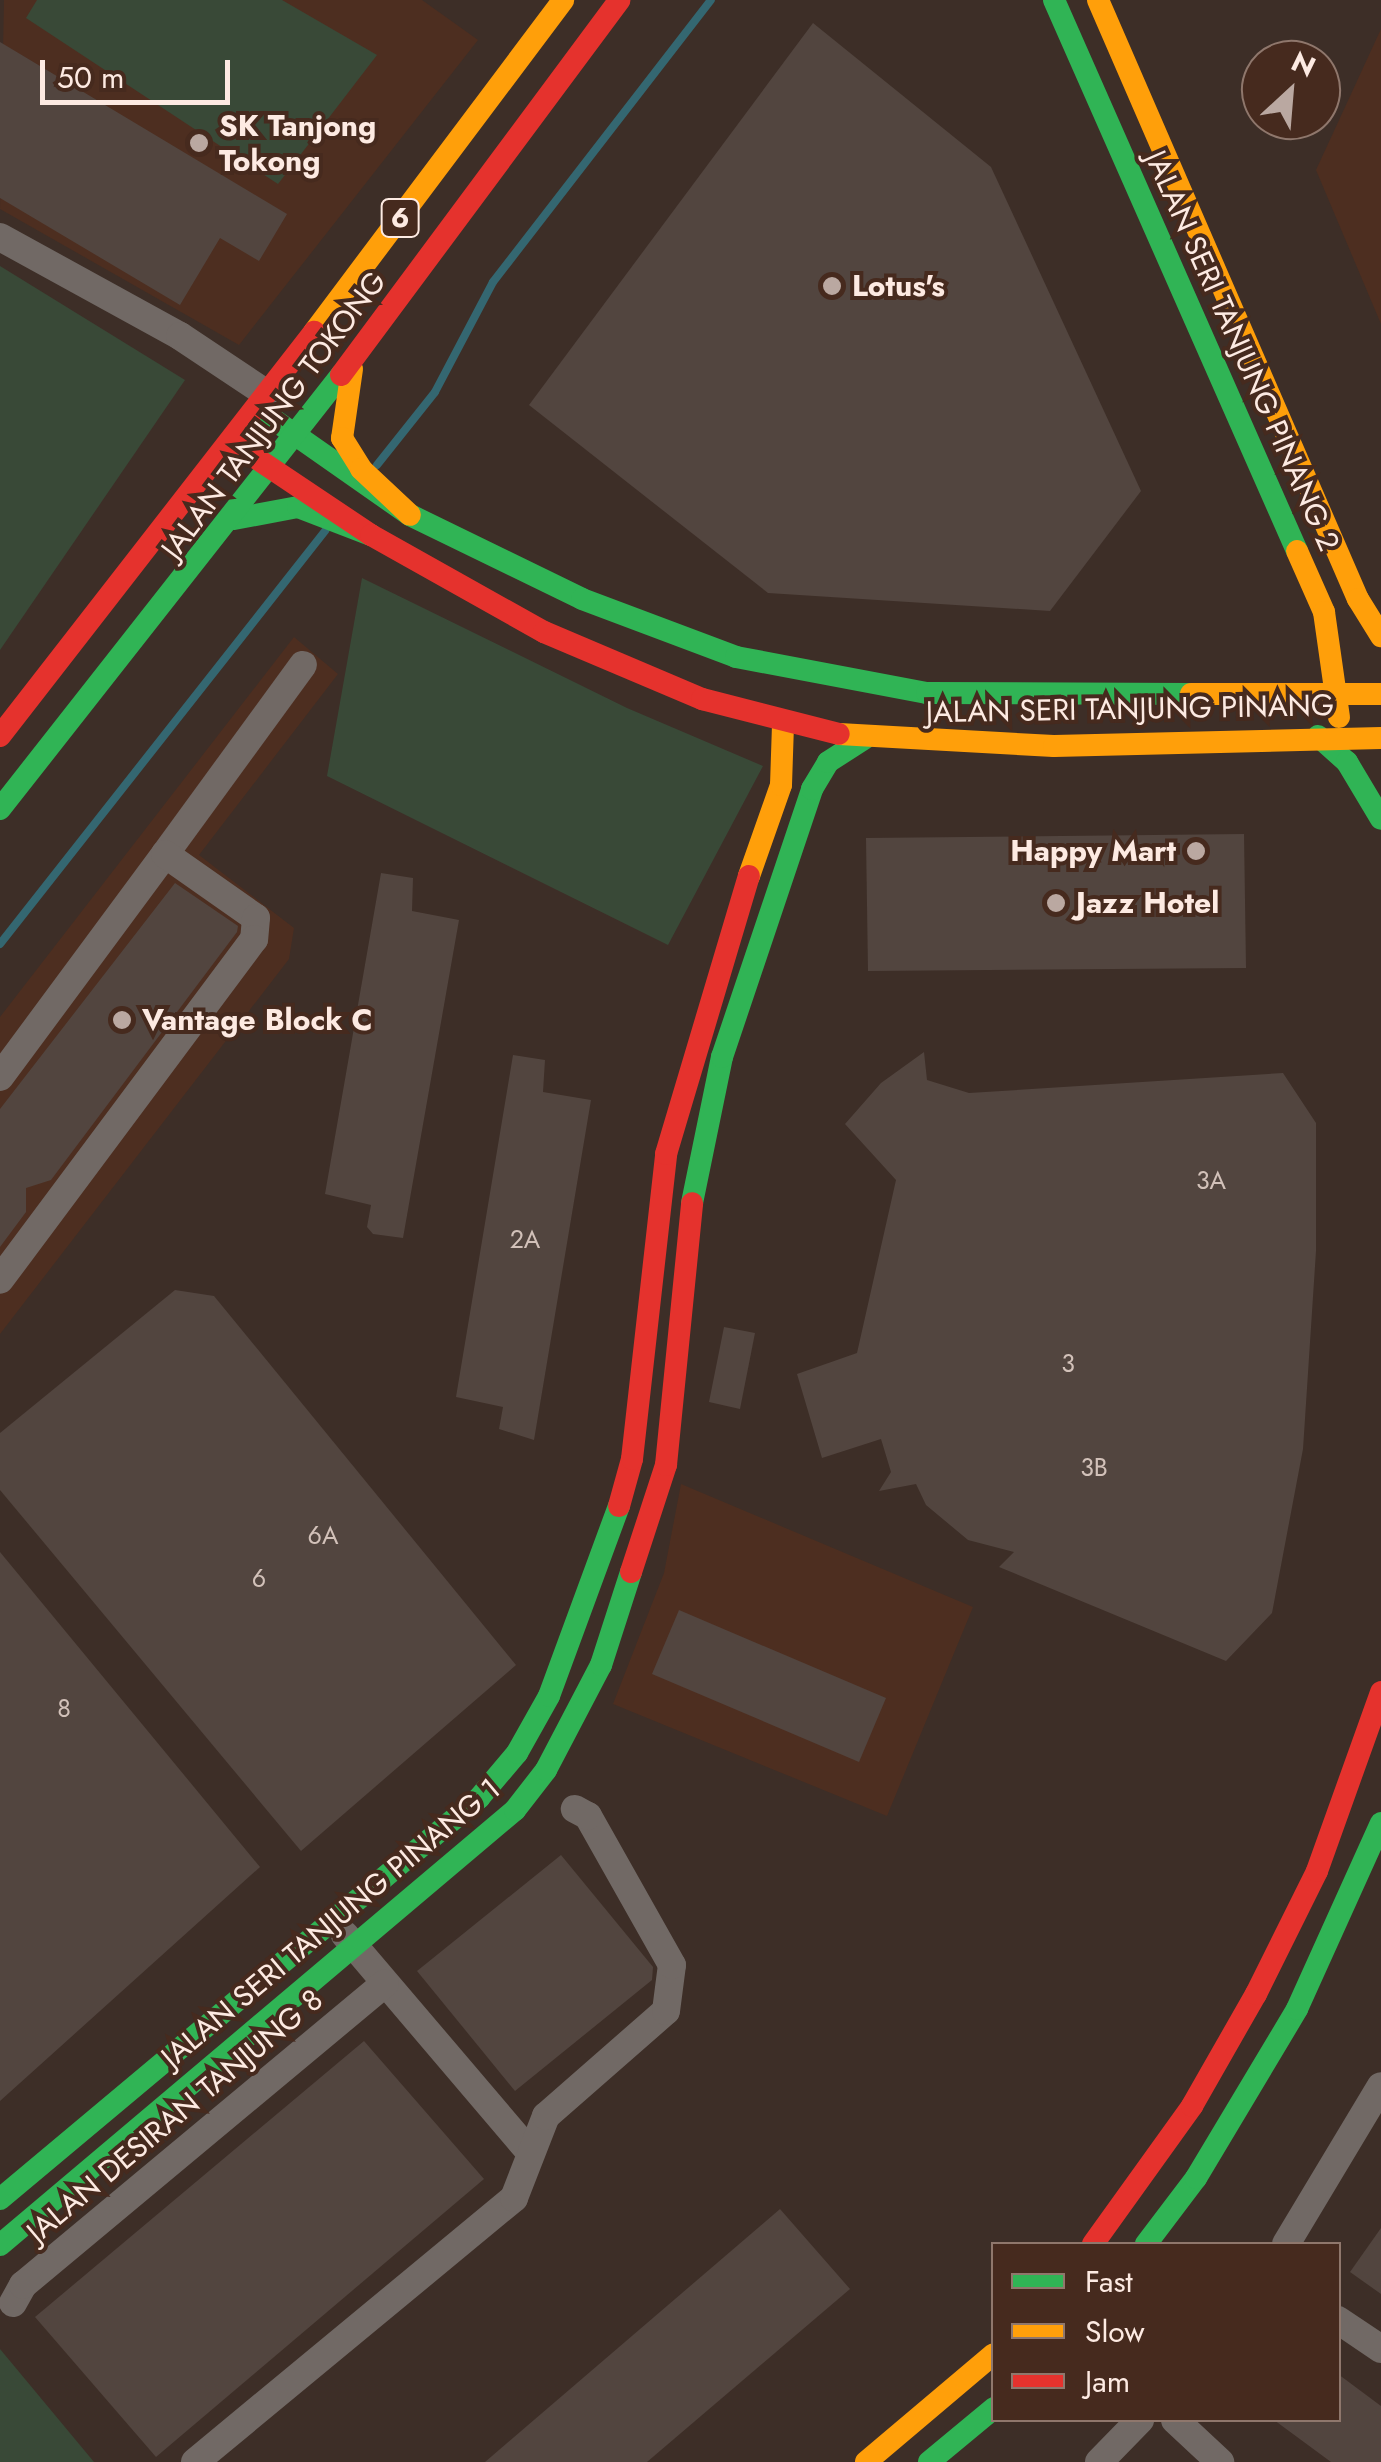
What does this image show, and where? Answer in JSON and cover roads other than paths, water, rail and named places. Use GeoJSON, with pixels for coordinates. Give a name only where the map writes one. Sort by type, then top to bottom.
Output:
{"type":"FeatureCollection","features":[{"type":"Feature","properties":{"kind":"street","name":"JALAN TANJUNG TOKONG"},"geometry":{"type":"LineString","coordinates":[[0,736],[232,442],[563,0]]}},
{"type":"Feature","properties":{"kind":"street","name":"JALAN TANJUNG TOKONG"},"geometry":{"type":"LineString","coordinates":[[0,809],[234,519],[619,0]]}},
{"type":"Feature","properties":{"kind":"street","name":"JALAN SERI TANJUNG PINANG 2"},"geometry":{"type":"LineString","coordinates":[[1054,0],[1319,601],[1337,694],[1329,736]]}},
{"type":"Feature","properties":{"kind":"street","name":"JALAN SERI TANJUNG PINANG 2"},"geometry":{"type":"LineString","coordinates":[[1098,0],[1358,599],[1381,636]]}},
{"type":"Feature","properties":{"kind":"street"},"geometry":{"type":"LineString","coordinates":[[0,237],[180,336],[262,401],[296,436],[383,494]]}},
{"type":"Feature","properties":{"kind":"street"},"geometry":{"type":"LineString","coordinates":[[354,358],[342,438],[383,494]]}},
{"type":"Feature","properties":{"kind":"street"},"geometry":{"type":"LineString","coordinates":[[232,442],[272,469],[302,499],[234,519]]}},
{"type":"Feature","properties":{"kind":"street","name":"JALAN SERI TANJUNG PINANG"},"geometry":{"type":"LineString","coordinates":[[383,494],[410,515],[667,635],[822,676],[926,693],[1023,698],[1381,694]]}},
{"type":"Feature","properties":{"kind":"street","name":"JALAN SERI TANJUNG PINANG"},"geometry":{"type":"LineString","coordinates":[[302,499],[544,632],[702,699],[783,724],[897,742],[1054,746],[1329,736],[1381,738]]}},
{"type":"Feature","properties":{"kind":"street"},"geometry":{"type":"LineString","coordinates":[[0,1078],[304,666]]}},
{"type":"Feature","properties":{"kind":"street"},"geometry":{"type":"LineString","coordinates":[[822,676],[828,706],[897,742]]}},
{"type":"Feature","properties":{"kind":"street","name":"JALAN SERI TANJUNG PINANG 1"},"geometry":{"type":"LineString","coordinates":[[0,2199],[497,1780],[550,1696],[603,1562],[632,1459],[650,1334],[666,1154],[719,962],[781,785],[783,724]]}},
{"type":"Feature","properties":{"kind":"street"},"geometry":{"type":"LineString","coordinates":[[1329,736],[1381,819]]}},
{"type":"Feature","properties":{"kind":"street","name":"JALAN SERI TANJUNG PINANG 1"},"geometry":{"type":"LineString","coordinates":[[0,2245],[515,1810],[567,1733],[600,1666],[653,1515],[681,1336],[696,1162],[722,1056],[812,790],[828,762],[864,739]]}},
{"type":"Feature","properties":{"kind":"street"},"geometry":{"type":"LineString","coordinates":[[0,1280],[259,930],[256,918],[166,854]]}},
{"type":"Feature","properties":{"kind":"street"},"geometry":{"type":"LineString","coordinates":[[650,1334],[681,1336]]}},
{"type":"Feature","properties":{"kind":"street"},"geometry":{"type":"LineString","coordinates":[[1094,2242],[1192,2106],[1256,1994],[1317,1871],[1381,1692]]}},
{"type":"Feature","properties":{"kind":"street"},"geometry":{"type":"LineString","coordinates":[[196,2462],[514,2198],[529,2151],[546,2116],[670,2004],[672,1965],[588,1816],[574,1809]]}},
{"type":"Feature","properties":{"kind":"street"},"geometry":{"type":"LineString","coordinates":[[1148,2242],[1196,2178],[1298,2009],[1381,1823]]}},
{"type":"Feature","properties":{"kind":"street"},"geometry":{"type":"LineString","coordinates":[[333,1920],[529,2151]]}},
{"type":"Feature","properties":{"kind":"street","name":"JALAN DESIRAN TANJUNG 8"},"geometry":{"type":"LineString","coordinates":[[12,2303],[23,2284],[386,1983]]}},
{"type":"Feature","properties":{"kind":"street"},"geometry":{"type":"LineString","coordinates":[[1287,2242],[1381,2086]]}},
{"type":"Feature","properties":{"kind":"street"},"geometry":{"type":"LineString","coordinates":[[1341,2322],[1381,2349]]}},
{"type":"Feature","properties":{"kind":"street"},"geometry":{"type":"LineString","coordinates":[[866,2462],[991,2357]]}},
{"type":"Feature","properties":{"kind":"street"},"geometry":{"type":"LineString","coordinates":[[929,2462],[991,2410]]}},
{"type":"Feature","properties":{"kind":"street"},"geometry":{"type":"LineString","coordinates":[[1099,2462],[1138,2422]]}},
{"type":"Feature","properties":{"kind":"street"},"geometry":{"type":"LineString","coordinates":[[1177,2422],[1220,2462]]}},
{"type":"Feature","properties":{"kind":"waterway"},"geometry":{"type":"LineString","coordinates":[[377,465],[435,392],[493,282],[711,0]]}},
{"type":"Feature","properties":{"kind":"waterway"},"geometry":{"type":"LineString","coordinates":[[0,944],[325,531]]}},
{"type":"Feature","properties":{"kind":"place","name":"SK Tanjong Tokong"},"geometry":{"type":"Point","coordinates":[199,143]}},
{"type":"Feature","properties":{"kind":"place","name":"Lotus's"},"geometry":{"type":"Point","coordinates":[832,286]}},
{"type":"Feature","properties":{"kind":"place","name":"Happy Mart"},"geometry":{"type":"Point","coordinates":[1196,851]}},
{"type":"Feature","properties":{"kind":"place","name":"Jazz Hotel"},"geometry":{"type":"Point","coordinates":[1056,903]}},
{"type":"Feature","properties":{"kind":"place","name":"Vantage Block C"},"geometry":{"type":"Point","coordinates":[122,1020]}}]}
